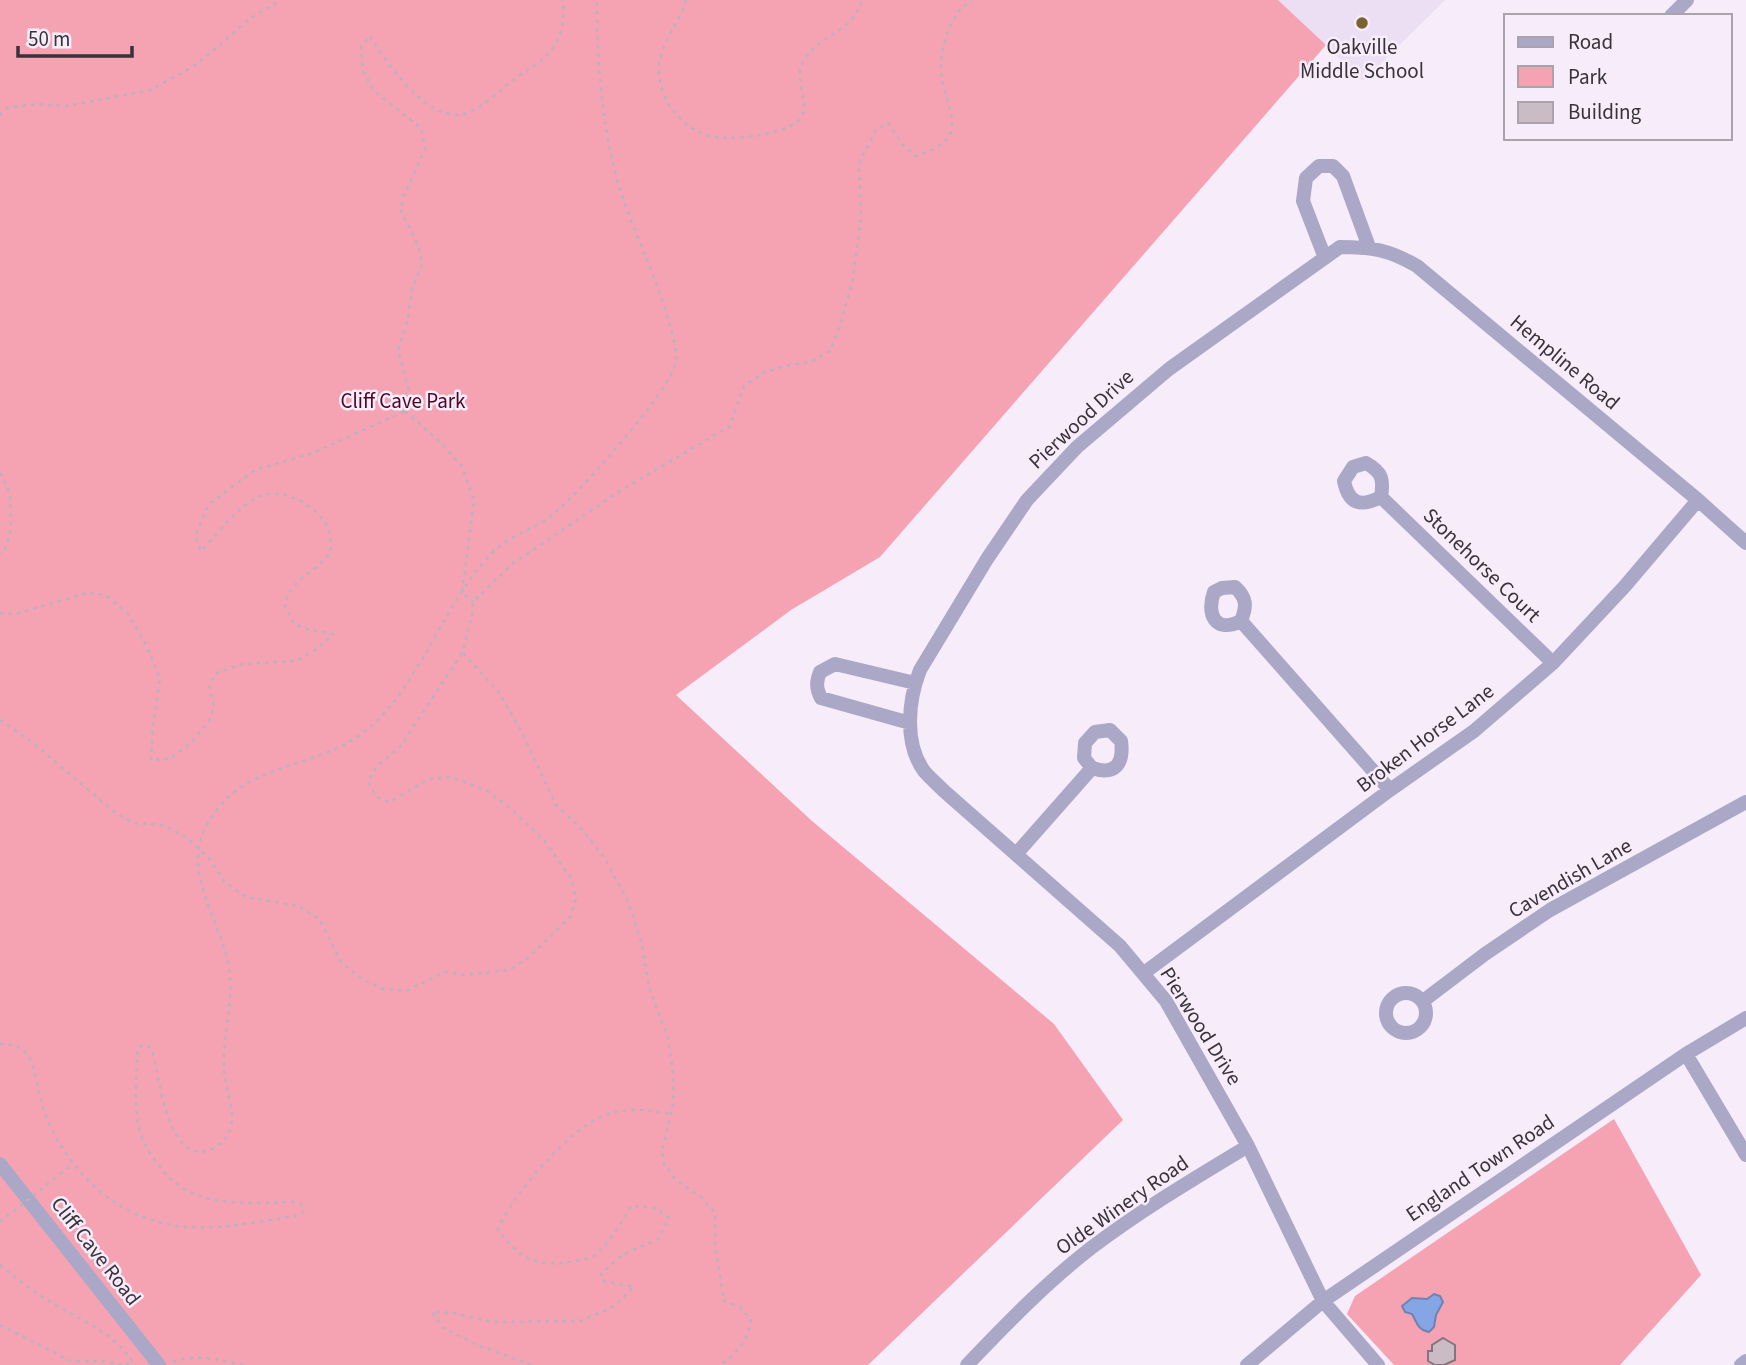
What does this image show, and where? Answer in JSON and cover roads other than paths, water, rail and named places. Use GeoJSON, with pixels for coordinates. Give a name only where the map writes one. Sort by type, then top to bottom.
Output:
{"type":"FeatureCollection","features":[{"type":"Feature","properties":{"kind":"street"},"geometry":{"type":"LineString","coordinates":[[1673,14],[1687,0]]}},
{"type":"Feature","properties":{"kind":"street"},"geometry":{"type":"LineString","coordinates":[[1325,258],[1303,201],[1306,178],[1319,166],[1333,166],[1343,176],[1368,247]]}},
{"type":"Feature","properties":{"kind":"street","name":"Hempline Road"},"geometry":{"type":"LineString","coordinates":[[1340,247],[1368,247],[1394,253],[1417,266],[1746,543]]}},
{"type":"Feature","properties":{"kind":"street","name":"Pierwood Drive"},"geometry":{"type":"LineString","coordinates":[[1340,247],[1168,369],[1077,447],[1027,499],[920,670],[915,682],[910,740],[923,770],[1120,946],[1166,1001],[1248,1146],[1323,1301],[1378,1365]]}},
{"type":"Feature","properties":{"kind":"street","name":"Stonehorse Court"},"geometry":{"type":"LineString","coordinates":[[1381,498],[1553,663]]}},
{"type":"Feature","properties":{"kind":"street","name":"Broken Horse Lane"},"geometry":{"type":"LineString","coordinates":[[1144,973],[1474,731],[1553,663],[1625,586],[1698,500]]}},
{"type":"Feature","properties":{"kind":"street"},"geometry":{"type":"LineString","coordinates":[[1241,621],[1390,790]]}},
{"type":"Feature","properties":{"kind":"street"},"geometry":{"type":"LineString","coordinates":[[910,723],[821,698],[817,690],[817,680],[820,672],[835,664],[915,682]]}},
{"type":"Feature","properties":{"kind":"street"},"geometry":{"type":"LineString","coordinates":[[1017,853],[1092,768]]}},
{"type":"Feature","properties":{"kind":"street","name":"Cavendish Lane"},"geometry":{"type":"LineString","coordinates":[[1423,1001],[1550,910],[1746,802]]}},
{"type":"Feature","properties":{"kind":"street","name":"England Town Road"},"geometry":{"type":"LineString","coordinates":[[1247,1365],[1323,1301],[1686,1054],[1746,1017]]}},
{"type":"Feature","properties":{"kind":"street"},"geometry":{"type":"LineString","coordinates":[[1686,1054],[1746,1155]]}},
{"type":"Feature","properties":{"kind":"street","name":"Olde Winery Road"},"geometry":{"type":"LineString","coordinates":[[967,1365],[1040,1292],[1091,1248],[1167,1195],[1248,1146]]}},
{"type":"Feature","properties":{"kind":"street","name":"Cliff Cave Road"},"geometry":{"type":"LineString","coordinates":[[0,1164],[159,1365]]}},
{"type":"Feature","properties":{"kind":"street"},"geometry":{"type":"LineString","coordinates":[[1741,1365],[1746,1361]]}},
{"type":"Feature","properties":{"kind":"water"},"geometry":{"type":"Polygon","coordinates":[[[1434,1294],[1440,1296],[1443,1302],[1436,1315],[1434,1327],[1429,1332],[1420,1328],[1412,1314],[1405,1312],[1402,1306],[1412,1298],[1427,1299],[1434,1294]]]}},
{"type":"Feature","properties":{"kind":"place","name":"Oakville Middle School"},"geometry":{"type":"Point","coordinates":[1362,23]}},
{"type":"Feature","properties":{"kind":"park label","name":"Cliff Cave Park"},"geometry":{"type":"Point","coordinates":[403,401]}}]}
